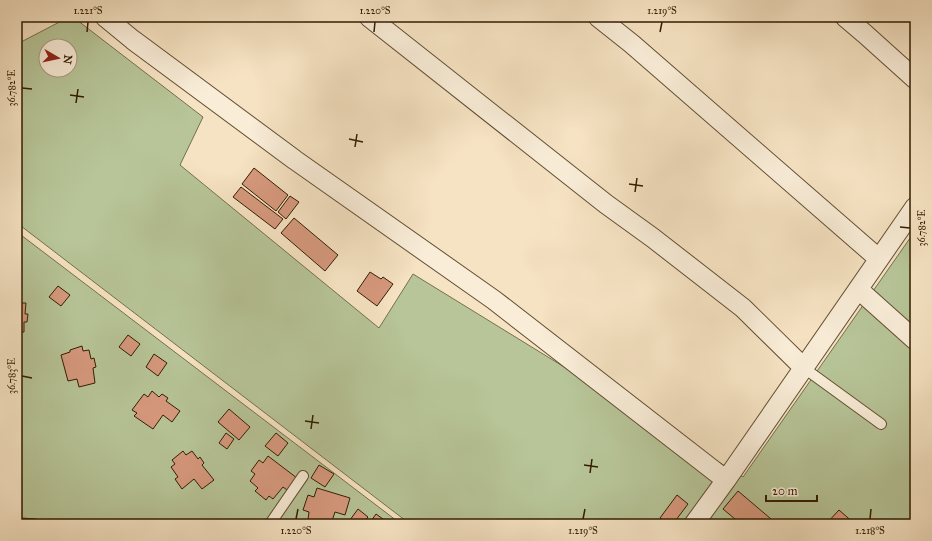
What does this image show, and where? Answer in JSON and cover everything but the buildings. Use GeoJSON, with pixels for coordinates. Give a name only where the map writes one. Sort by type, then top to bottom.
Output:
{"type":"FeatureCollection","features":[{"type":"Feature","properties":{"kind":"street"},"geometry":{"type":"LineString","coordinates":[[105,17],[132,40],[295,160],[494,300],[726,480]]}},
{"type":"Feature","properties":{"kind":"street"},"geometry":{"type":"LineString","coordinates":[[369,17],[606,204],[653,238],[743,308],[804,368]]}},
{"type":"Feature","properties":{"kind":"street"},"geometry":{"type":"LineString","coordinates":[[598,17],[632,44],[879,259]]}},
{"type":"Feature","properties":{"kind":"street"},"geometry":{"type":"LineString","coordinates":[[845,17],[915,79]]}},
{"type":"Feature","properties":{"kind":"street"},"geometry":{"type":"LineString","coordinates":[[694,524],[915,207]]}},
{"type":"Feature","properties":{"kind":"street"},"geometry":{"type":"LineString","coordinates":[[858,289],[915,340]]}},
{"type":"Feature","properties":{"kind":"lane"},"geometry":{"type":"LineString","coordinates":[[804,368],[881,424]]}},
{"type":"Feature","properties":{"kind":"lane"},"geometry":{"type":"LineString","coordinates":[[270,524],[302,476]]}},
{"type":"Feature","properties":{"kind":"green space"},"geometry":{"type":"Polygon","coordinates":[[[69,17],[73,17],[203,117],[180,165],[379,328],[413,274],[743,477],[915,231],[915,524],[410,524],[17,223],[17,39],[21,42],[69,17]]]}},
{"type":"Feature","properties":{"kind":"green space"},"geometry":{"type":"Polygon","coordinates":[[[17,232],[401,524],[17,524],[17,232]]]}}]}
